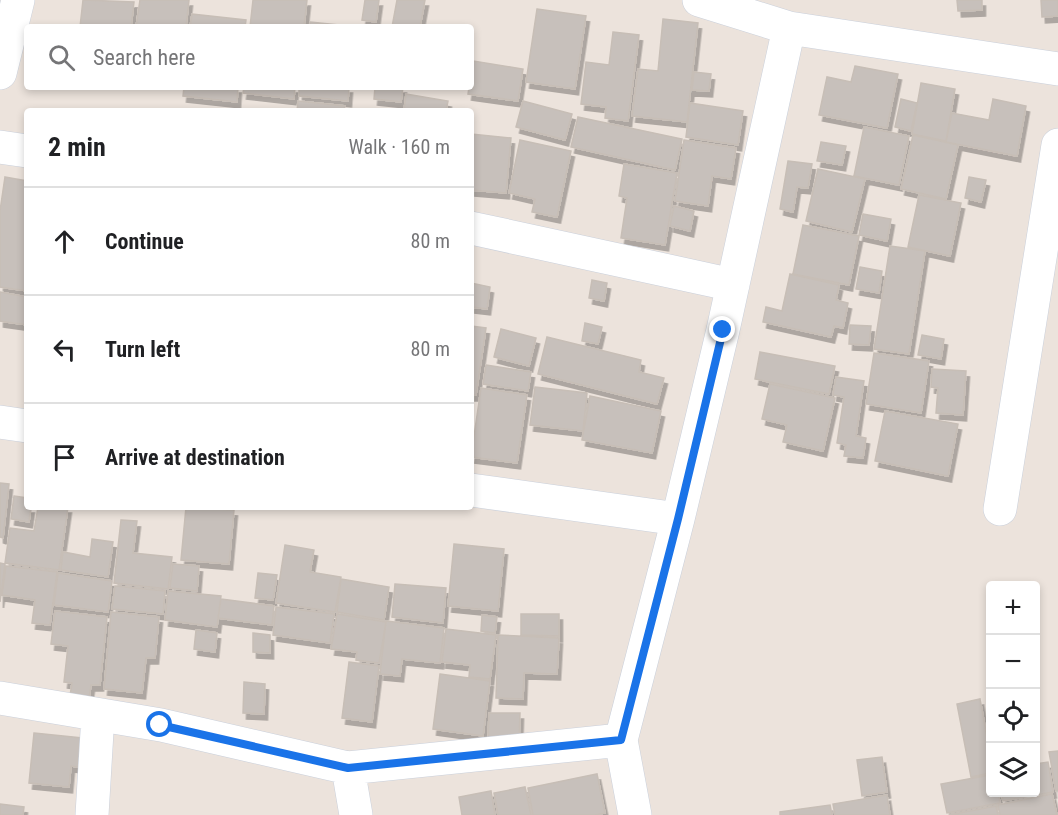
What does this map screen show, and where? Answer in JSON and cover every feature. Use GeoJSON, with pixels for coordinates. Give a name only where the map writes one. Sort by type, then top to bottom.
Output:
{"type":"FeatureCollection","features":[{"type":"Feature","properties":{"kind":"street"},"geometry":{"type":"LineString","coordinates":[[0,73],[18,0]]}},
{"type":"Feature","properties":{"kind":"street"},"geometry":{"type":"LineString","coordinates":[[699,0],[789,28],[1058,69]]}},
{"type":"Feature","properties":{"kind":"street"},"geometry":{"type":"LineString","coordinates":[[635,815],[621,740],[678,519],[733,285],[789,28]]}},
{"type":"Feature","properties":{"kind":"street"},"geometry":{"type":"LineString","coordinates":[[999,509],[1058,145]]}},
{"type":"Feature","properties":{"kind":"street"},"geometry":{"type":"LineString","coordinates":[[0,147],[24,151]]}},
{"type":"Feature","properties":{"kind":"street"},"geometry":{"type":"LineString","coordinates":[[474,229],[733,285]]}},
{"type":"Feature","properties":{"kind":"street"},"geometry":{"type":"LineString","coordinates":[[0,422],[24,426]]}},
{"type":"Feature","properties":{"kind":"street"},"geometry":{"type":"LineString","coordinates":[[474,490],[678,519]]}},
{"type":"Feature","properties":{"kind":"street"},"geometry":{"type":"LineString","coordinates":[[0,698],[160,725],[348,768],[621,740]]}},
{"type":"Feature","properties":{"kind":"street"},"geometry":{"type":"LineString","coordinates":[[92,815],[98,715]]}},
{"type":"Feature","properties":{"kind":"street"},"geometry":{"type":"LineString","coordinates":[[348,768],[356,815]]}},
{"type":"Feature","properties":{"kind":"building"},"geometry":{"type":"Polygon","coordinates":[[[83,0],[134,2],[131,24],[80,24],[83,0]]]}},
{"type":"Feature","properties":{"kind":"building"},"geometry":{"type":"Polygon","coordinates":[[[140,0],[189,0],[186,24],[136,24],[140,0]]]}},
{"type":"Feature","properties":{"kind":"building"},"geometry":{"type":"Polygon","coordinates":[[[253,0],[307,0],[304,24],[250,24],[253,0]]]}},
{"type":"Feature","properties":{"kind":"building"},"geometry":{"type":"Polygon","coordinates":[[[365,0],[379,0],[376,22],[362,20],[365,0]]]}},
{"type":"Feature","properties":{"kind":"building"},"geometry":{"type":"Polygon","coordinates":[[[397,0],[425,0],[421,24],[393,24],[397,0]]]}},
{"type":"Feature","properties":{"kind":"building"},"geometry":{"type":"Polygon","coordinates":[[[957,0],[982,0],[982,10],[958,11],[957,0]]]}},
{"type":"Feature","properties":{"kind":"building"},"geometry":{"type":"Polygon","coordinates":[[[1041,0],[1058,0],[1058,16],[1042,17],[1041,0]]]}},
{"type":"Feature","properties":{"kind":"building"},"geometry":{"type":"Polygon","coordinates":[[[537,9],[586,16],[575,89],[526,82],[537,9]]]}},
{"type":"Feature","properties":{"kind":"building"},"geometry":{"type":"Polygon","coordinates":[[[192,14],[246,20],[245,24],[190,24],[192,14]]]}},
{"type":"Feature","properties":{"kind":"building"},"geometry":{"type":"Polygon","coordinates":[[[663,19],[698,23],[687,122],[632,116],[638,69],[658,71],[663,19]]]}},
{"type":"Feature","properties":{"kind":"building"},"geometry":{"type":"Polygon","coordinates":[[[613,32],[639,35],[628,121],[605,118],[606,107],[581,104],[586,62],[609,65],[613,32]]]}},
{"type":"Feature","properties":{"kind":"building"},"geometry":{"type":"Polygon","coordinates":[[[474,61],[523,69],[518,101],[468,94],[469,90],[474,90],[474,61]]]}},
{"type":"Feature","properties":{"kind":"building"},"geometry":{"type":"Polygon","coordinates":[[[855,66],[898,74],[887,128],[819,115],[827,77],[851,82],[855,66]]]}},
{"type":"Feature","properties":{"kind":"building"},"geometry":{"type":"Polygon","coordinates":[[[694,72],[711,74],[709,91],[692,90],[694,72]]]}},
{"type":"Feature","properties":{"kind":"building"},"geometry":{"type":"Polygon","coordinates":[[[921,83],[955,89],[946,141],[912,134],[921,83]]]}},
{"type":"Feature","properties":{"kind":"building"},"geometry":{"type":"Polygon","coordinates":[[[184,90],[238,90],[237,102],[183,96],[184,90]]]}},
{"type":"Feature","properties":{"kind":"building"},"geometry":{"type":"Polygon","coordinates":[[[244,90],[295,90],[294,99],[243,93],[244,90]]]}},
{"type":"Feature","properties":{"kind":"building"},"geometry":{"type":"Polygon","coordinates":[[[299,90],[349,90],[348,101],[299,96],[299,90]]]}},
{"type":"Feature","properties":{"kind":"building"},"geometry":{"type":"Polygon","coordinates":[[[375,90],[403,90],[401,102],[374,99],[375,90]]]}},
{"type":"Feature","properties":{"kind":"building"},"geometry":{"type":"Polygon","coordinates":[[[406,94],[448,101],[447,108],[404,108],[406,94]]]}},
{"type":"Feature","properties":{"kind":"building"},"geometry":{"type":"Polygon","coordinates":[[[901,99],[917,103],[911,131],[895,127],[901,99]]]}},
{"type":"Feature","properties":{"kind":"building"},"geometry":{"type":"Polygon","coordinates":[[[993,99],[1026,106],[1017,156],[946,142],[952,113],[989,120],[993,99]]]}},
{"type":"Feature","properties":{"kind":"building"},"geometry":{"type":"Polygon","coordinates":[[[298,101],[345,106],[345,108],[297,108],[298,101]]]}},
{"type":"Feature","properties":{"kind":"building"},"geometry":{"type":"Polygon","coordinates":[[[523,101],[572,114],[565,140],[516,127],[523,101]]]}},
{"type":"Feature","properties":{"kind":"building"},"geometry":{"type":"Polygon","coordinates":[[[690,103],[743,111],[738,145],[686,137],[690,103]]]}},
{"type":"Feature","properties":{"kind":"building"},"geometry":{"type":"Polygon","coordinates":[[[578,117],[682,139],[675,170],[571,147],[578,117]]]}},
{"type":"Feature","properties":{"kind":"building"},"geometry":{"type":"Polygon","coordinates":[[[864,127],[909,136],[899,185],[854,176],[864,127]]]}},
{"type":"Feature","properties":{"kind":"building"},"geometry":{"type":"Polygon","coordinates":[[[474,134],[511,138],[506,193],[474,190],[474,134]]]}},
{"type":"Feature","properties":{"kind":"building"},"geometry":{"type":"Polygon","coordinates":[[[913,135],[958,145],[946,199],[901,189],[913,135]]]}},
{"type":"Feature","properties":{"kind":"building"},"geometry":{"type":"Polygon","coordinates":[[[520,140],[571,151],[557,217],[532,212],[535,199],[509,193],[520,140]]]}},
{"type":"Feature","properties":{"kind":"building"},"geometry":{"type":"Polygon","coordinates":[[[684,140],[736,148],[731,179],[712,176],[708,206],[675,201],[684,140]]]}},
{"type":"Feature","properties":{"kind":"building"},"geometry":{"type":"Polygon","coordinates":[[[821,142],[846,146],[842,165],[817,161],[821,142]]]}},
{"type":"Feature","properties":{"kind":"building"},"geometry":{"type":"Polygon","coordinates":[[[788,161],[812,164],[808,188],[797,187],[793,212],[780,209],[788,161]]]}},
{"type":"Feature","properties":{"kind":"building"},"geometry":{"type":"Polygon","coordinates":[[[624,164],[677,173],[665,245],[621,238],[627,198],[619,196],[624,164]]]}},
{"type":"Feature","properties":{"kind":"building"},"geometry":{"type":"Polygon","coordinates":[[[818,169],[865,179],[852,232],[806,221],[818,169]]]}},
{"type":"Feature","properties":{"kind":"building"},"geometry":{"type":"Polygon","coordinates":[[[5,177],[24,180],[24,291],[0,287],[0,211],[5,177]]]}},
{"type":"Feature","properties":{"kind":"building"},"geometry":{"type":"Polygon","coordinates":[[[969,177],[986,180],[981,202],[965,198],[969,177]]]}},
{"type":"Feature","properties":{"kind":"building"},"geometry":{"type":"Polygon","coordinates":[[[919,195],[961,203],[950,256],[908,247],[919,195]]]}},
{"type":"Feature","properties":{"kind":"building"},"geometry":{"type":"Polygon","coordinates":[[[674,206],[694,211],[690,231],[670,226],[674,206]]]}},
{"type":"Feature","properties":{"kind":"building"},"geometry":{"type":"Polygon","coordinates":[[[863,214],[891,219],[887,241],[859,235],[863,214]]]}},
{"type":"Feature","properties":{"kind":"building"},"geometry":{"type":"Polygon","coordinates":[[[803,225],[859,236],[849,285],[793,274],[803,225]]]}},
{"type":"Feature","properties":{"kind":"building"},"geometry":{"type":"Polygon","coordinates":[[[890,246],[925,251],[909,354],[874,349],[890,246]]]}},
{"type":"Feature","properties":{"kind":"building"},"geometry":{"type":"Polygon","coordinates":[[[860,267],[882,271],[879,293],[856,289],[860,267]]]}},
{"type":"Feature","properties":{"kind":"building"},"geometry":{"type":"Polygon","coordinates":[[[790,274],[839,285],[836,300],[848,303],[843,328],[834,326],[831,337],[763,322],[766,307],[782,311],[790,274]]]}},
{"type":"Feature","properties":{"kind":"building"},"geometry":{"type":"Polygon","coordinates":[[[592,280],[607,283],[604,301],[589,298],[592,280]]]}},
{"type":"Feature","properties":{"kind":"building"},"geometry":{"type":"Polygon","coordinates":[[[474,284],[490,287],[487,309],[474,307],[474,284]]]}},
{"type":"Feature","properties":{"kind":"building"},"geometry":{"type":"Polygon","coordinates":[[[0,292],[24,296],[24,325],[0,321],[0,292]]]}},
{"type":"Feature","properties":{"kind":"building"},"geometry":{"type":"Polygon","coordinates":[[[585,323],[602,327],[598,344],[582,341],[585,323]]]}},
{"type":"Feature","properties":{"kind":"building"},"geometry":{"type":"Polygon","coordinates":[[[850,325],[871,326],[869,345],[849,344],[850,325]]]}},
{"type":"Feature","properties":{"kind":"building"},"geometry":{"type":"Polygon","coordinates":[[[474,326],[486,328],[476,395],[474,395],[474,326]]]}},
{"type":"Feature","properties":{"kind":"building"},"geometry":{"type":"Polygon","coordinates":[[[501,329],[536,338],[529,366],[494,357],[501,329]]]}},
{"type":"Feature","properties":{"kind":"building"},"geometry":{"type":"Polygon","coordinates":[[[922,335],[944,339],[941,359],[918,355],[922,335]]]}},
{"type":"Feature","properties":{"kind":"building"},"geometry":{"type":"Polygon","coordinates":[[[547,337],[641,360],[639,372],[664,378],[657,404],[538,374],[547,337]]]}},
{"type":"Feature","properties":{"kind":"building"},"geometry":{"type":"Polygon","coordinates":[[[760,352],[835,366],[829,394],[755,379],[760,352]]]}},
{"type":"Feature","properties":{"kind":"building"},"geometry":{"type":"Polygon","coordinates":[[[874,353],[929,361],[921,413],[866,404],[874,353]]]}},
{"type":"Feature","properties":{"kind":"building"},"geometry":{"type":"Polygon","coordinates":[[[486,365],[531,372],[528,391],[483,384],[486,365]]]}},
{"type":"Feature","properties":{"kind":"building"},"geometry":{"type":"Polygon","coordinates":[[[932,369],[966,371],[963,415],[936,413],[938,388],[931,387],[932,369]]]}},
{"type":"Feature","properties":{"kind":"building"},"geometry":{"type":"Polygon","coordinates":[[[836,377],[864,381],[856,436],[866,438],[863,458],[844,456],[846,445],[837,443],[844,397],[833,395],[836,377]]]}},
{"type":"Feature","properties":{"kind":"building"},"geometry":{"type":"Polygon","coordinates":[[[770,384],[835,398],[823,451],[783,442],[787,425],[762,419],[770,384]]]}},
{"type":"Feature","properties":{"kind":"building"},"geometry":{"type":"Polygon","coordinates":[[[535,387],[587,393],[583,431],[530,425],[535,387]]]}},
{"type":"Feature","properties":{"kind":"building"},"geometry":{"type":"Polygon","coordinates":[[[481,388],[527,395],[517,463],[474,457],[474,436],[481,388]]]}},
{"type":"Feature","properties":{"kind":"building"},"geometry":{"type":"Polygon","coordinates":[[[590,396],[661,411],[652,453],[582,440],[590,396]]]}},
{"type":"Feature","properties":{"kind":"building"},"geometry":{"type":"Polygon","coordinates":[[[885,411],[958,424],[948,476],[875,461],[885,411]]]}},
{"type":"Feature","properties":{"kind":"building"},"geometry":{"type":"Polygon","coordinates":[[[0,483],[9,484],[3,538],[0,537],[0,483]]]}},
{"type":"Feature","properties":{"kind":"building"},"geometry":{"type":"Polygon","coordinates":[[[14,496],[24,498],[24,510],[31,510],[29,522],[11,519],[14,496]]]}},
{"type":"Feature","properties":{"kind":"building"},"geometry":{"type":"Polygon","coordinates":[[[38,510],[68,510],[59,570],[5,563],[10,528],[34,531],[38,510]]]}},
{"type":"Feature","properties":{"kind":"building"},"geometry":{"type":"Polygon","coordinates":[[[186,510],[234,510],[229,564],[181,560],[186,510]]]}},
{"type":"Feature","properties":{"kind":"building"},"geometry":{"type":"Polygon","coordinates":[[[121,520],[137,521],[133,553],[172,557],[168,589],[114,583],[121,520]]]}},
{"type":"Feature","properties":{"kind":"building"},"geometry":{"type":"Polygon","coordinates":[[[92,539],[113,542],[108,577],[61,570],[63,552],[90,557],[92,539]]]}},
{"type":"Feature","properties":{"kind":"building"},"geometry":{"type":"Polygon","coordinates":[[[454,544],[504,549],[498,611],[448,606],[454,544]]]}},
{"type":"Feature","properties":{"kind":"building"},"geometry":{"type":"Polygon","coordinates":[[[285,545],[314,550],[310,572],[341,577],[335,612],[276,603],[285,545]]]}},
{"type":"Feature","properties":{"kind":"building"},"geometry":{"type":"Polygon","coordinates":[[[0,563],[5,564],[0,602],[0,563]]]}},
{"type":"Feature","properties":{"kind":"building"},"geometry":{"type":"Polygon","coordinates":[[[173,564],[199,566],[197,591],[170,588],[173,564]]]}},
{"type":"Feature","properties":{"kind":"building"},"geometry":{"type":"Polygon","coordinates":[[[6,566],[57,572],[50,625],[32,623],[35,600],[2,595],[6,566]]]}},
{"type":"Feature","properties":{"kind":"building"},"geometry":{"type":"Polygon","coordinates":[[[58,573],[112,581],[108,612],[54,605],[58,573]]]}},
{"type":"Feature","properties":{"kind":"building"},"geometry":{"type":"Polygon","coordinates":[[[258,573],[277,575],[273,600],[255,598],[258,573]]]}},
{"type":"Feature","properties":{"kind":"building"},"geometry":{"type":"Polygon","coordinates":[[[341,579],[389,587],[384,620],[337,612],[341,579]]]}},
{"type":"Feature","properties":{"kind":"building"},"geometry":{"type":"Polygon","coordinates":[[[395,584],[446,588],[443,623],[392,617],[395,584]]]}},
{"type":"Feature","properties":{"kind":"building"},"geometry":{"type":"Polygon","coordinates":[[[115,586],[165,591],[163,614],[112,609],[115,586]]]}},
{"type":"Feature","properties":{"kind":"building"},"geometry":{"type":"Polygon","coordinates":[[[168,591],[221,596],[217,627],[165,620],[168,591]]]}},
{"type":"Feature","properties":{"kind":"building"},"geometry":{"type":"Polygon","coordinates":[[[221,599],[274,606],[272,625],[218,618],[221,599]]]}},
{"type":"Feature","properties":{"kind":"building"},"geometry":{"type":"Polygon","coordinates":[[[276,607],[334,614],[330,643],[273,635],[276,607]]]}},
{"type":"Feature","properties":{"kind":"building"},"geometry":{"type":"Polygon","coordinates":[[[55,611],[107,617],[100,685],[91,685],[89,699],[70,696],[72,683],[64,682],[68,646],[51,644],[55,611]]]}},
{"type":"Feature","properties":{"kind":"building"},"geometry":{"type":"Polygon","coordinates":[[[111,612],[159,617],[155,658],[146,658],[142,693],[104,689],[111,612]]]}},
{"type":"Feature","properties":{"kind":"building"},"geometry":{"type":"Polygon","coordinates":[[[337,614],[386,622],[379,663],[356,660],[357,652],[331,649],[337,614]]]}},
{"type":"Feature","properties":{"kind":"building"},"geometry":{"type":"Polygon","coordinates":[[[521,614],[559,614],[559,636],[521,635],[521,614]]]}},
{"type":"Feature","properties":{"kind":"building"},"geometry":{"type":"Polygon","coordinates":[[[482,615],[497,617],[495,633],[481,631],[482,615]]]}},
{"type":"Feature","properties":{"kind":"building"},"geometry":{"type":"Polygon","coordinates":[[[386,621],[444,628],[440,663],[402,659],[400,676],[380,674],[386,621]]]}},
{"type":"Feature","properties":{"kind":"building"},"geometry":{"type":"Polygon","coordinates":[[[446,629],[496,635],[490,679],[469,677],[470,665],[442,662],[446,629]]]}},
{"type":"Feature","properties":{"kind":"building"},"geometry":{"type":"Polygon","coordinates":[[[196,630],[217,633],[215,652],[194,649],[196,630]]]}},
{"type":"Feature","properties":{"kind":"building"},"geometry":{"type":"Polygon","coordinates":[[[253,633],[270,635],[270,653],[253,652],[253,633]]]}},
{"type":"Feature","properties":{"kind":"building"},"geometry":{"type":"Polygon","coordinates":[[[498,635],[559,638],[557,674],[524,673],[523,699],[496,698],[498,635]]]}},
{"type":"Feature","properties":{"kind":"building"},"geometry":{"type":"Polygon","coordinates":[[[349,662],[379,666],[372,722],[342,718],[349,662]]]}},
{"type":"Feature","properties":{"kind":"building"},"geometry":{"type":"Polygon","coordinates":[[[440,674],[490,681],[483,736],[433,729],[440,674]]]}},
{"type":"Feature","properties":{"kind":"building"},"geometry":{"type":"Polygon","coordinates":[[[244,682],[265,684],[264,714],[243,713],[244,682]]]}},
{"type":"Feature","properties":{"kind":"building"},"geometry":{"type":"Polygon","coordinates":[[[980,699],[986,732],[986,774],[971,777],[957,704],[980,699]]]}},
{"type":"Feature","properties":{"kind":"building"},"geometry":{"type":"Polygon","coordinates":[[[489,713],[520,713],[519,743],[488,743],[489,713]]]}},
{"type":"Feature","properties":{"kind":"building"},"geometry":{"type":"Polygon","coordinates":[[[34,733],[92,739],[89,769],[71,766],[69,787],[29,783],[34,733]]]}},
{"type":"Feature","properties":{"kind":"building"},"geometry":{"type":"Polygon","coordinates":[[[1058,751],[1058,791],[1056,791],[1049,752],[1058,751]]]}},
{"type":"Feature","properties":{"kind":"building"},"geometry":{"type":"Polygon","coordinates":[[[882,757],[887,792],[862,796],[857,760],[882,757]]]}},
{"type":"Feature","properties":{"kind":"building"},"geometry":{"type":"Polygon","coordinates":[[[1048,762],[1053,792],[1040,794],[1040,763],[1048,762]]]}},
{"type":"Feature","properties":{"kind":"building"},"geometry":{"type":"Polygon","coordinates":[[[597,774],[605,813],[533,815],[528,788],[597,774]]]}},
{"type":"Feature","properties":{"kind":"building"},"geometry":{"type":"Polygon","coordinates":[[[986,776],[986,797],[999,797],[1000,803],[947,813],[941,784],[986,776]]]}},
{"type":"Feature","properties":{"kind":"building"},"geometry":{"type":"Polygon","coordinates":[[[525,787],[531,815],[498,815],[494,793],[525,787]]]}},
{"type":"Feature","properties":{"kind":"building"},"geometry":{"type":"Polygon","coordinates":[[[491,791],[495,815],[462,815],[459,797],[491,791]]]}},
{"type":"Feature","properties":{"kind":"building"},"geometry":{"type":"Polygon","coordinates":[[[1052,794],[1057,815],[1000,815],[998,805],[1052,794]]]}},
{"type":"Feature","properties":{"kind":"building"},"geometry":{"type":"Polygon","coordinates":[[[887,795],[890,815],[835,815],[833,804],[887,795]]]}},
{"type":"Feature","properties":{"kind":"building"},"geometry":{"type":"Polygon","coordinates":[[[1002,797],[1025,797],[1003,801],[1002,797]]]}},
{"type":"Feature","properties":{"kind":"building"},"geometry":{"type":"Polygon","coordinates":[[[0,804],[24,807],[23,815],[0,815],[0,804]]]}},
{"type":"Feature","properties":{"kind":"building"},"geometry":{"type":"Polygon","coordinates":[[[830,805],[832,815],[780,815],[780,812],[830,805]]]}},
{"type":"Feature","properties":{"kind":"building"},"geometry":{"type":"Polygon","coordinates":[[[996,806],[998,815],[949,815],[996,806]]]}},
{"type":"Feature","properties":{"kind":"route"},"geometry":{"type":"LineString","coordinates":[[160,725],[348,768],[621,740],[678,519],[723,330]]}}]}
